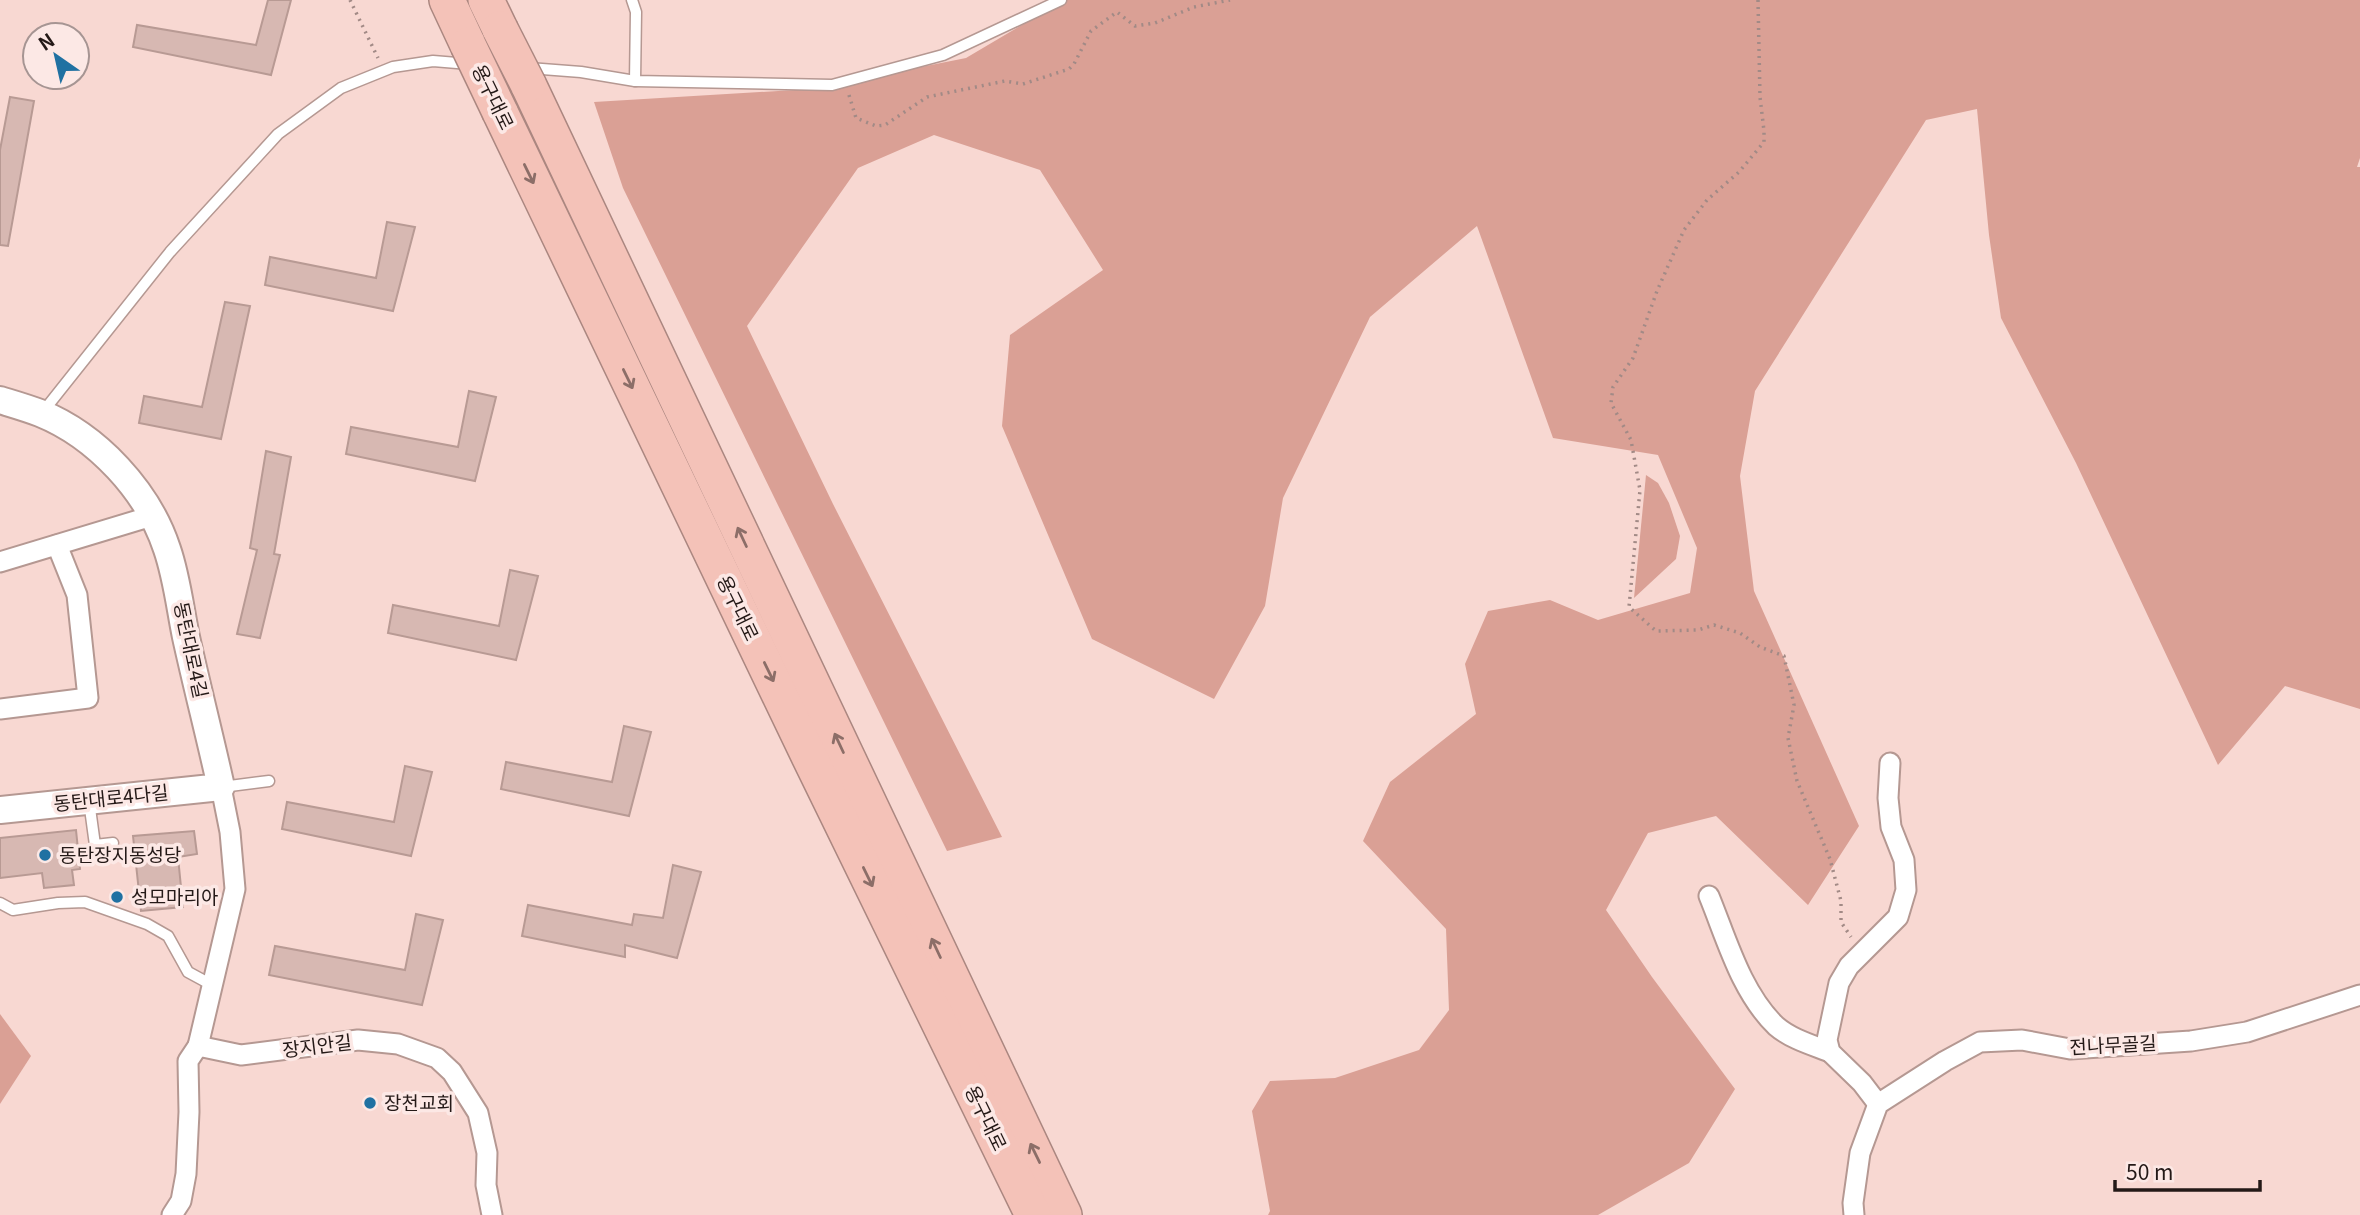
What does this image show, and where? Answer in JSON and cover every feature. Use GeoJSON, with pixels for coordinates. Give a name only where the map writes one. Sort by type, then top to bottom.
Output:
{"type":"FeatureCollection","features":[{"type":"Feature","properties":{"kind":"highway","name":"용구대로"},"geometry":{"type":"LineString","coordinates":[[447,0],[477,55],[500,112],[803,744],[1033,1215]]}},
{"type":"Feature","properties":{"kind":"highway","name":"용구대로"},"geometry":{"type":"LineString","coordinates":[[493,14],[514,75],[1064,1215]]}},
{"type":"Feature","properties":{"kind":"street","name":"동탄대로4길"},"geometry":{"type":"LineString","coordinates":[[0,400],[42,414],[75,432],[106,456],[128,480],[152,516],[166,546],[178,585],[186,634],[221,787]]}},
{"type":"Feature","properties":{"kind":"street"},"geometry":{"type":"LineString","coordinates":[[0,562],[152,516]]}},
{"type":"Feature","properties":{"kind":"street"},"geometry":{"type":"LineString","coordinates":[[0,709],[88,698],[77,595],[57,545]]}},
{"type":"Feature","properties":{"kind":"street"},"geometry":{"type":"LineString","coordinates":[[1830,1052],[1827,1040],[1839,983],[1849,966],[1898,917],[1906,890],[1904,860],[1891,827],[1888,798],[1890,763]]}},
{"type":"Feature","properties":{"kind":"street"},"geometry":{"type":"LineString","coordinates":[[177,1213],[186,1174],[188,1061],[198,1046],[235,890],[230,832],[221,787]]}},
{"type":"Feature","properties":{"kind":"street","name":"동탄대로4다길"},"geometry":{"type":"LineString","coordinates":[[0,810],[221,787]]}},
{"type":"Feature","properties":{"kind":"street"},"geometry":{"type":"LineString","coordinates":[[1709,896],[1751,995],[1777,1027],[1801,1041],[1830,1052],[1862,1083],[1878,1104],[1860,1153],[1853,1203],[1854,1215]]}},
{"type":"Feature","properties":{"kind":"street","name":"전나무골길"},"geometry":{"type":"LineString","coordinates":[[1878,1104],[1980,1042],[2022,1040],[2070,1049],[2191,1041],[2247,1032],[2360,995]]}},
{"type":"Feature","properties":{"kind":"street","name":"장지안길"},"geometry":{"type":"LineString","coordinates":[[198,1046],[241,1055],[358,1040],[398,1044],[438,1058],[452,1072],[478,1113],[487,1153],[486,1185],[492,1215]]}},
{"type":"Feature","properties":{"kind":"lane"},"geometry":{"type":"LineString","coordinates":[[632,0],[636,12],[635,81]]}},
{"type":"Feature","properties":{"kind":"lane"},"geometry":{"type":"LineString","coordinates":[[514,75],[581,72],[635,81],[832,85],[943,55],[1061,0]]}},
{"type":"Feature","properties":{"kind":"lane"},"geometry":{"type":"LineString","coordinates":[[42,414],[170,252],[278,134],[341,88],[385,70],[477,55]]}},
{"type":"Feature","properties":{"kind":"lane"},"geometry":{"type":"LineString","coordinates":[[221,787],[269,781]]}},
{"type":"Feature","properties":{"kind":"lane"},"geometry":{"type":"LineString","coordinates":[[89,801],[95,845],[113,843]]}},
{"type":"Feature","properties":{"kind":"lane"},"geometry":{"type":"LineString","coordinates":[[0,904],[13,910],[85,902],[147,924],[168,936],[188,972],[212,985]]}},
{"type":"Feature","properties":{"kind":"path"},"geometry":{"type":"LineString","coordinates":[[350,0],[385,70]]}},
{"type":"Feature","properties":{"kind":"path"},"geometry":{"type":"LineString","coordinates":[[832,85],[851,96],[856,118],[876,126],[885,125],[927,97],[1005,81],[1023,84],[1069,69],[1091,31],[1116,12],[1135,26],[1155,23],[1194,7],[1230,0]]}},
{"type":"Feature","properties":{"kind":"path"},"geometry":{"type":"LineString","coordinates":[[1758,0],[1764,142],[1739,172],[1707,200],[1684,230],[1657,292],[1633,358],[1613,387],[1611,402],[1631,440],[1640,490],[1629,607],[1656,631],[1698,630],[1714,625],[1740,633],[1760,648],[1784,656],[1794,705],[1788,738],[1797,781],[1830,859],[1841,901],[1841,922],[1862,953]]}},
{"type":"Feature","properties":{"kind":"shaded area"},"geometry":{"type":"Polygon","coordinates":[[[1064,0],[2360,0],[2360,158],[2357,167],[2360,167],[2360,709],[2285,686],[2218,765],[2076,463],[2001,318],[1989,235],[1977,109],[1926,120],[1755,391],[1740,476],[1754,591],[1859,826],[1808,905],[1716,816],[1648,833],[1606,910],[1735,1089],[1689,1163],[1598,1215],[1268,1215],[1270,1211],[1252,1111],[1270,1081],[1335,1078],[1419,1050],[1449,1010],[1446,929],[1363,841],[1390,782],[1476,714],[1465,664],[1488,611],[1550,600],[1598,620],[1690,593],[1697,548],[1658,455],[1553,438],[1477,226],[1370,317],[1283,498],[1265,606],[1214,699],[1092,639],[1002,426],[1010,335],[1103,270],[1040,170],[934,135],[858,168],[747,326],[833,504],[1002,837],[947,851],[623,188],[594,102],[811,89],[966,58],[1064,0]]]}},
{"type":"Feature","properties":{"kind":"shaded area"},"geometry":{"type":"Polygon","coordinates":[[[1646,475],[1658,483],[1669,503],[1680,536],[1676,559],[1634,598],[1646,475]]]}},
{"type":"Feature","properties":{"kind":"shaded area"},"geometry":{"type":"Polygon","coordinates":[[[0,1014],[31,1056],[0,1104],[0,1014]]]}},
{"type":"Feature","properties":{"kind":"building"},"geometry":{"type":"Polygon","coordinates":[[[268,0],[291,0],[271,75],[133,47],[137,25],[256,45],[268,0]]]}},
{"type":"Feature","properties":{"kind":"building"},"geometry":{"type":"Polygon","coordinates":[[[10,97],[34,101],[8,246],[0,245],[0,150],[10,97]]]}},
{"type":"Feature","properties":{"kind":"building"},"geometry":{"type":"Polygon","coordinates":[[[387,222],[415,227],[393,311],[265,285],[270,257],[376,278],[387,222]]]}},
{"type":"Feature","properties":{"kind":"building"},"geometry":{"type":"Polygon","coordinates":[[[225,302],[250,306],[221,439],[139,423],[144,396],[202,407],[225,302]]]}},
{"type":"Feature","properties":{"kind":"building"},"geometry":{"type":"Polygon","coordinates":[[[469,391],[496,397],[475,481],[346,454],[351,427],[458,447],[469,391]]]}},
{"type":"Feature","properties":{"kind":"building"},"geometry":{"type":"Polygon","coordinates":[[[266,451],[291,457],[274,554],[280,555],[260,638],[237,634],[257,550],[250,548],[266,451]]]}},
{"type":"Feature","properties":{"kind":"building"},"geometry":{"type":"Polygon","coordinates":[[[510,570],[538,576],[516,660],[388,633],[393,605],[499,626],[510,570]]]}},
{"type":"Feature","properties":{"kind":"building"},"geometry":{"type":"Polygon","coordinates":[[[624,726],[651,732],[629,816],[501,789],[506,762],[612,782],[624,726]]]}},
{"type":"Feature","properties":{"kind":"building"},"geometry":{"type":"Polygon","coordinates":[[[405,766],[432,772],[411,856],[282,829],[287,802],[394,822],[405,766]]]}},
{"type":"Feature","properties":{"kind":"building"},"geometry":{"type":"Polygon","coordinates":[[[76,830],[80,869],[72,870],[74,885],[44,888],[42,873],[0,878],[0,838],[76,830]]]}},
{"type":"Feature","properties":{"kind":"building"},"geometry":{"type":"Polygon","coordinates":[[[194,831],[197,854],[178,857],[183,907],[141,911],[133,836],[194,831]]]}},
{"type":"Feature","properties":{"kind":"building"},"geometry":{"type":"Polygon","coordinates":[[[673,865],[701,872],[677,958],[625,945],[625,957],[522,936],[528,905],[632,925],[634,914],[663,918],[673,865]]]}},
{"type":"Feature","properties":{"kind":"building"},"geometry":{"type":"Polygon","coordinates":[[[416,914],[443,920],[422,1005],[269,975],[275,946],[405,970],[416,914]]]}},
{"type":"Feature","properties":{"kind":"place","name":"동탄장지동성당"},"geometry":{"type":"Point","coordinates":[45,855]}},
{"type":"Feature","properties":{"kind":"place","name":"성모마리아"},"geometry":{"type":"Point","coordinates":[117,897]}},
{"type":"Feature","properties":{"kind":"place","name":"장천교회"},"geometry":{"type":"Point","coordinates":[370,1103]}}]}
